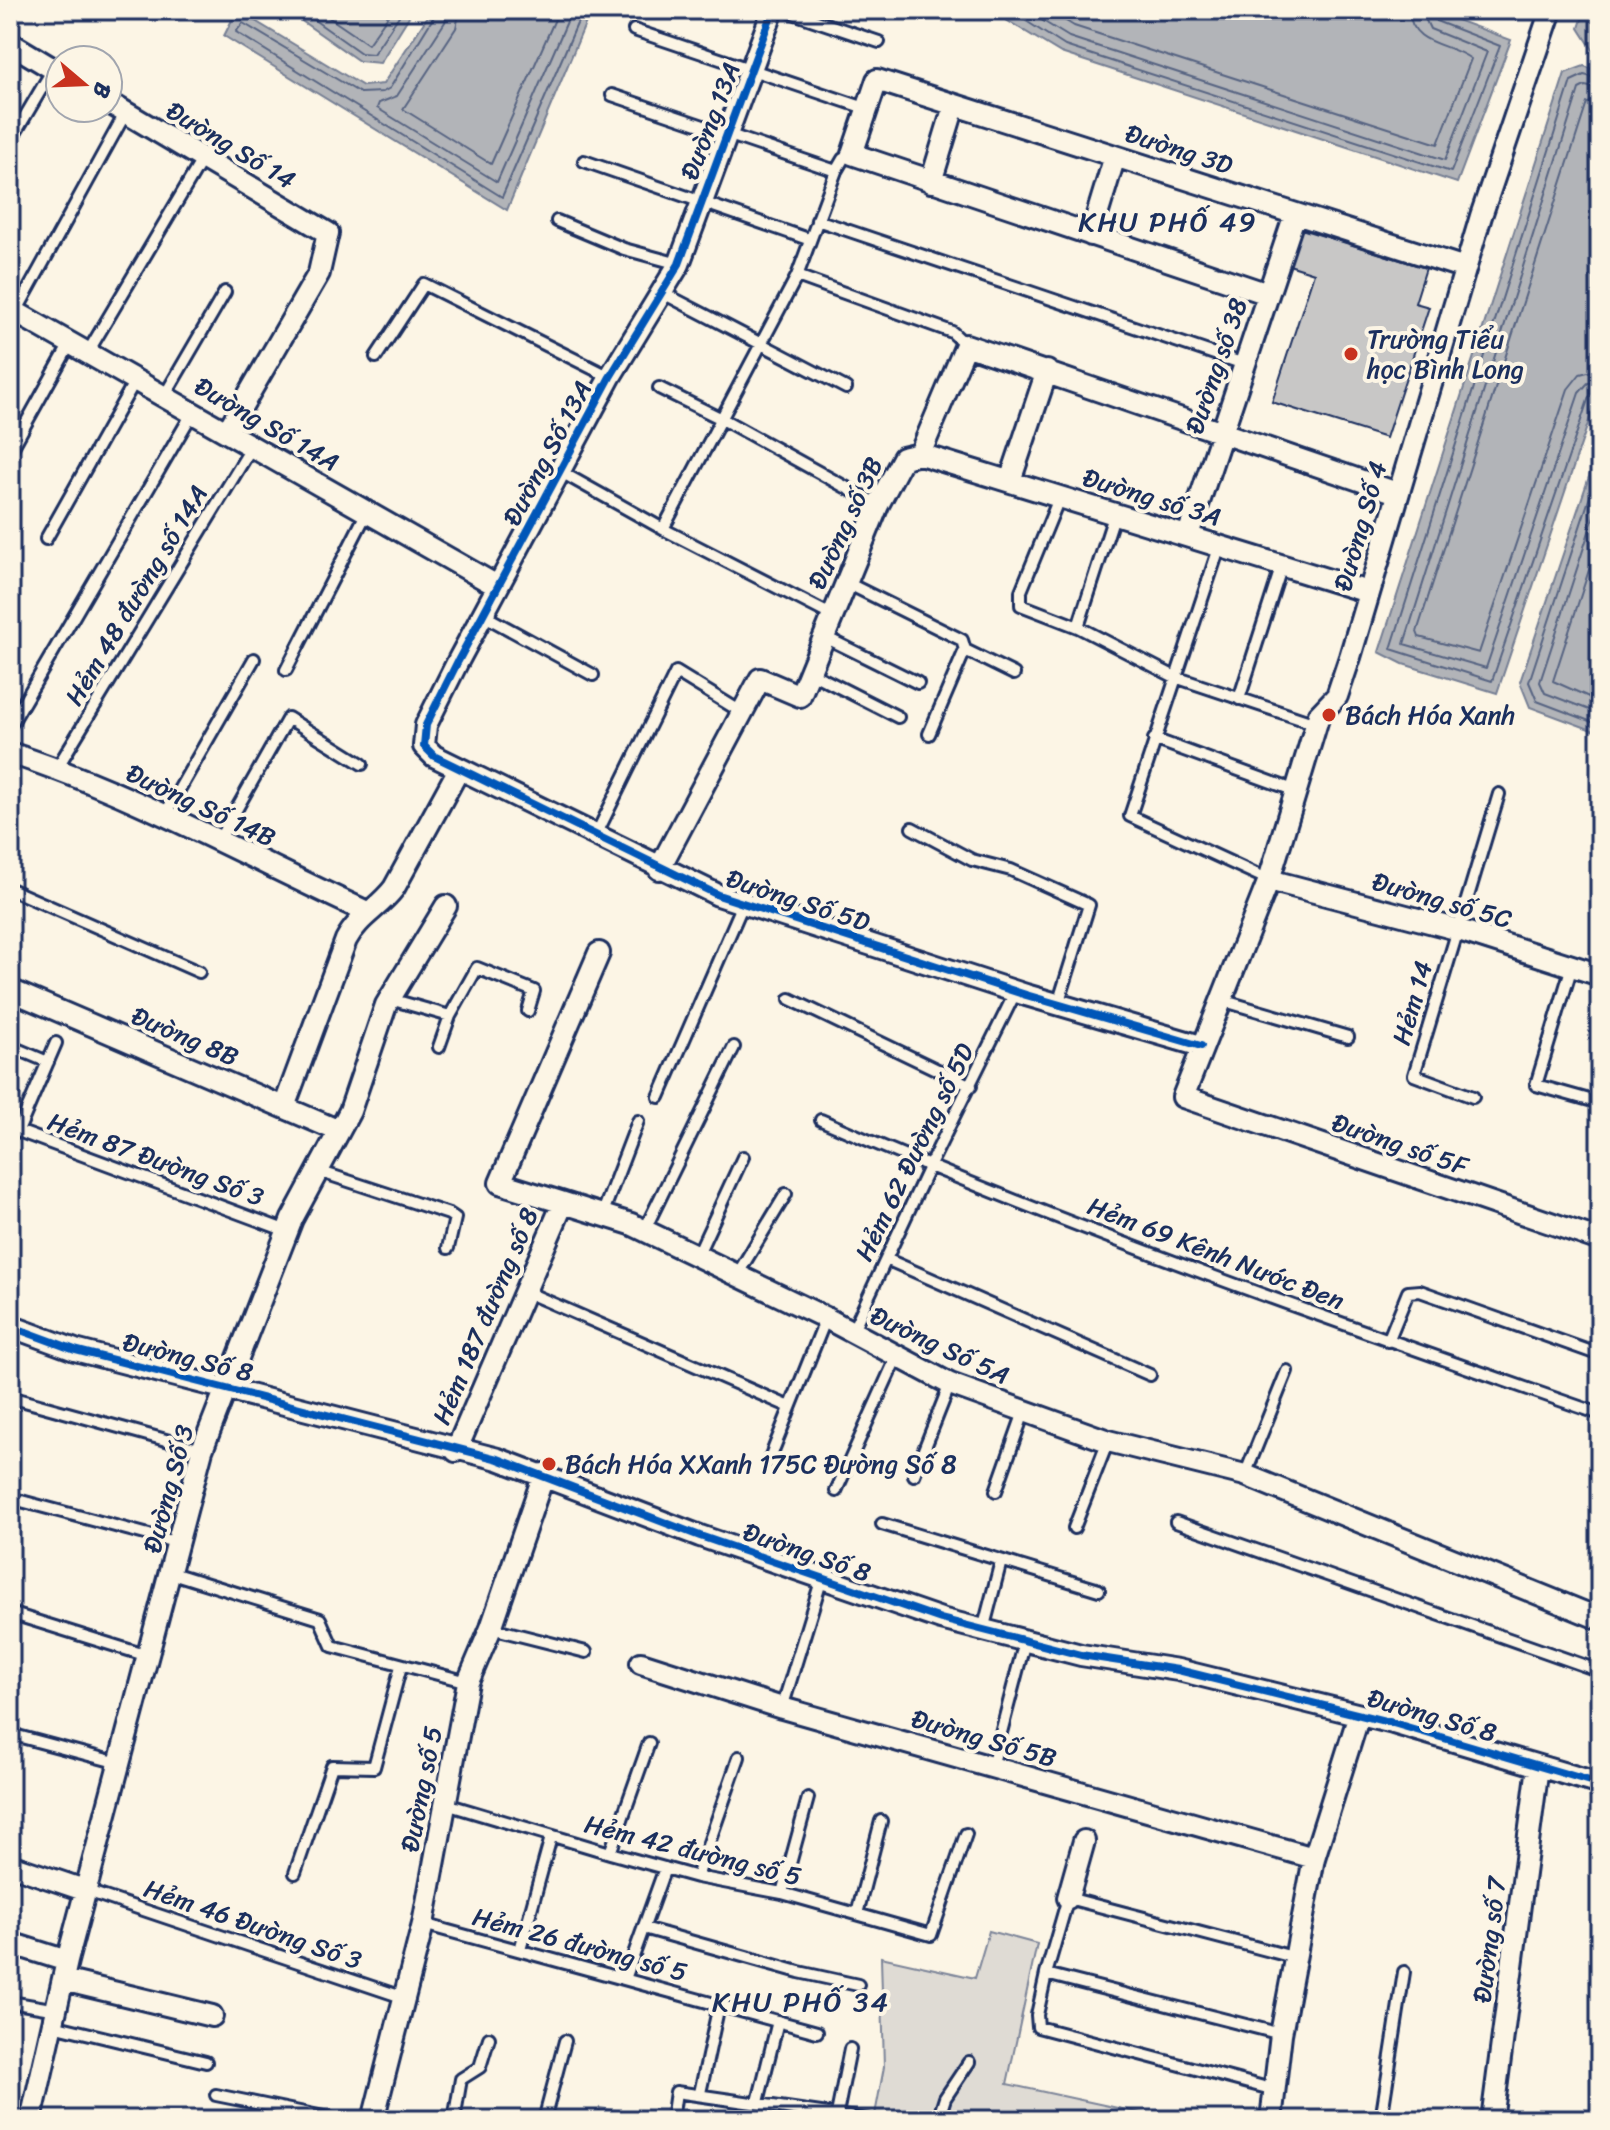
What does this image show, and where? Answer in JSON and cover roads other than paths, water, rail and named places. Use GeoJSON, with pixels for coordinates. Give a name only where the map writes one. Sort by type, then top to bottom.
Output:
{"type":"FeatureCollection","features":[{"type":"Feature","properties":{"kind":"street","name":"Đường 13A"},"geometry":{"type":"LineString","coordinates":[[702,201],[773,10]]}},
{"type":"Feature","properties":{"kind":"street","name":"Đường Số 4"},"geometry":{"type":"LineString","coordinates":[[1201,1046],[1269,880],[1319,715],[1337,696],[1465,268],[1551,10]]}},
{"type":"Feature","properties":{"kind":"street"},"geometry":{"type":"LineString","coordinates":[[10,43],[44,63]]}},
{"type":"Feature","properties":{"kind":"street","name":"Đường 3D"},"geometry":{"type":"LineString","coordinates":[[868,109],[877,80],[1465,268]]}},
{"type":"Feature","properties":{"kind":"street"},"geometry":{"type":"LineString","coordinates":[[931,182],[954,106]]}},
{"type":"Feature","properties":{"kind":"street"},"geometry":{"type":"LineString","coordinates":[[868,109],[852,154],[1268,294]]}},
{"type":"Feature","properties":{"kind":"street","name":"Đường Số 14"},"geometry":{"type":"LineString","coordinates":[[126,112],[328,233],[319,273],[228,430]]}},
{"type":"Feature","properties":{"kind":"street"},"geometry":{"type":"LineString","coordinates":[[1091,235],[1115,156]]}},
{"type":"Feature","properties":{"kind":"street","name":"Đường Số 13A"},"geometry":{"type":"LineString","coordinates":[[426,725],[610,377],[679,264],[702,201]]}},
{"type":"Feature","properties":{"kind":"street","name":"Đường số 38"},"geometry":{"type":"LineString","coordinates":[[1188,535],[1295,214]]}},
{"type":"Feature","properties":{"kind":"street","name":"Đường Số 14A"},"geometry":{"type":"LineString","coordinates":[[13,311],[228,430],[497,586]]}},
{"type":"Feature","properties":{"kind":"street"},"geometry":{"type":"LineString","coordinates":[[966,345],[1397,493]]}},
{"type":"Feature","properties":{"kind":"street","name":"Đường số 3B"},"geometry":{"type":"LineString","coordinates":[[659,869],[760,679],[800,696],[878,505],[903,458],[920,454],[966,345]]}},
{"type":"Feature","properties":{"kind":"street"},"geometry":{"type":"LineString","coordinates":[[1010,481],[1047,371]]}},
{"type":"Feature","properties":{"kind":"street","name":"Đường số 3A"},"geometry":{"type":"LineString","coordinates":[[920,454],[1368,592]]}},
{"type":"Feature","properties":{"kind":"street","name":"Đường Số 5D"},"geometry":{"type":"LineString","coordinates":[[426,725],[424,746],[434,756],[659,869],[743,904],[1201,1046]]}},
{"type":"Feature","properties":{"kind":"street","name":"Đường Số 14B"},"geometry":{"type":"LineString","coordinates":[[10,753],[57,768],[219,840],[367,912]]}},
{"type":"Feature","properties":{"kind":"street"},"geometry":{"type":"LineString","coordinates":[[284,1107],[346,940],[367,912],[382,904],[394,888],[459,769]]}},
{"type":"Feature","properties":{"kind":"street","name":"Đường số 5C"},"geometry":{"type":"LineString","coordinates":[[1269,880],[1456,929],[1600,975]]}},
{"type":"Feature","properties":{"kind":"street","name":"Đường Số 3"},"geometry":{"type":"LineString","coordinates":[[31,2120],[65,1970],[202,1450],[287,1231],[339,1131],[390,999],[446,906]]}},
{"type":"Feature","properties":{"kind":"street","name":"Đường Số 5A"},"geometry":{"type":"LineString","coordinates":[[599,953],[500,1183],[644,1231],[826,1318],[950,1384],[1108,1441],[1245,1475],[1600,1619]]}},
{"type":"Feature","properties":{"kind":"street","name":"Đường 8B"},"geometry":{"type":"LineString","coordinates":[[10,990],[339,1131]]}},
{"type":"Feature","properties":{"kind":"street","name":"Đường số 5F"},"geometry":{"type":"LineString","coordinates":[[1201,1046],[1183,1097],[1600,1240]]}},
{"type":"Feature","properties":{"kind":"street","name":"Hẻm 187 đường số 8"},"geometry":{"type":"LineString","coordinates":[[456,1451],[522,1290],[563,1203]]}},
{"type":"Feature","properties":{"kind":"street","name":"Đường Số 8"},"geometry":{"type":"LineString","coordinates":[[10,1326],[75,1350],[226,1387],[456,1451],[498,1459],[700,1536],[983,1630],[1110,1662],[1178,1670],[1359,1715],[1600,1784]]}},
{"type":"Feature","properties":{"kind":"street","name":"Đường số 5"},"geometry":{"type":"LineString","coordinates":[[373,2120],[423,1924],[468,1682],[491,1628],[544,1474]]}},
{"type":"Feature","properties":{"kind":"street","name":"Đường Số 5B"},"geometry":{"type":"LineString","coordinates":[[641,1663],[782,1708],[1314,1858]]}},
{"type":"Feature","properties":{"kind":"street"},"geometry":{"type":"LineString","coordinates":[[1271,2120],[1293,1957],[1314,1858],[1359,1715]]}},
{"type":"Feature","properties":{"kind":"street","name":"Đường số 7"},"geometry":{"type":"LineString","coordinates":[[1492,2120],[1538,1766]]}},
{"type":"Feature","properties":{"kind":"street"},"geometry":{"type":"LineString","coordinates":[[1068,1898],[1084,1841]]}},
{"type":"Feature","properties":{"kind":"street"},"geometry":{"type":"LineString","coordinates":[[10,1865],[87,1891]]}},
{"type":"Feature","properties":{"kind":"street"},"geometry":{"type":"LineString","coordinates":[[10,1943],[65,1970],[212,2016]]}},
{"type":"Feature","properties":{"kind":"lane"},"geometry":{"type":"LineString","coordinates":[[784,10],[879,42]]}},
{"type":"Feature","properties":{"kind":"lane"},"geometry":{"type":"LineString","coordinates":[[634,30],[868,109]]}},
{"type":"Feature","properties":{"kind":"lane"},"geometry":{"type":"LineString","coordinates":[[10,142],[44,91]]}},
{"type":"Feature","properties":{"kind":"lane"},"geometry":{"type":"LineString","coordinates":[[612,95],[836,171]]}},
{"type":"Feature","properties":{"kind":"lane"},"geometry":{"type":"LineString","coordinates":[[13,311],[126,112]]}},
{"type":"Feature","properties":{"kind":"lane"},"geometry":{"type":"LineString","coordinates":[[663,529],[724,420],[797,276],[808,239],[836,171],[843,159],[852,154]]}},
{"type":"Feature","properties":{"kind":"lane"},"geometry":{"type":"LineString","coordinates":[[10,452],[203,158]]}},
{"type":"Feature","properties":{"kind":"lane"},"geometry":{"type":"LineString","coordinates":[[584,161],[808,239]]}},
{"type":"Feature","properties":{"kind":"lane"},"geometry":{"type":"LineString","coordinates":[[817,220],[1244,364]]}},
{"type":"Feature","properties":{"kind":"lane"},"geometry":{"type":"LineString","coordinates":[[557,221],[624,249],[679,264]]}},
{"type":"Feature","properties":{"kind":"lane"},"geometry":{"type":"LineString","coordinates":[[797,276],[952,332],[966,345]]}},
{"type":"Feature","properties":{"kind":"lane"},"geometry":{"type":"LineString","coordinates":[[376,357],[424,284],[610,377]]}},
{"type":"Feature","properties":{"kind":"lane"},"geometry":{"type":"LineString","coordinates":[[165,395],[225,292]]}},
{"type":"Feature","properties":{"kind":"lane"},"geometry":{"type":"LineString","coordinates":[[661,292],[761,347],[846,388]]}},
{"type":"Feature","properties":{"kind":"lane"},"geometry":{"type":"LineString","coordinates":[[46,539],[136,379]]}},
{"type":"Feature","properties":{"kind":"lane"},"geometry":{"type":"LineString","coordinates":[[659,388],[724,420],[878,505]]}},
{"type":"Feature","properties":{"kind":"lane"},"geometry":{"type":"LineString","coordinates":[[10,726],[193,412]]}},
{"type":"Feature","properties":{"kind":"lane","name":"Hẻm 48 đường số 14A"},"geometry":{"type":"LineString","coordinates":[[57,768],[253,445]]}},
{"type":"Feature","properties":{"kind":"lane"},"geometry":{"type":"LineString","coordinates":[[561,472],[663,529],[831,615]]}},
{"type":"Feature","properties":{"kind":"lane"},"geometry":{"type":"LineString","coordinates":[[1060,496],[1018,600],[1021,605],[1078,627],[1175,677],[1316,724]]}},
{"type":"Feature","properties":{"kind":"lane"},"geometry":{"type":"LineString","coordinates":[[286,670],[367,512]]}},
{"type":"Feature","properties":{"kind":"lane"},"geometry":{"type":"LineString","coordinates":[[1078,627],[1115,513]]}},
{"type":"Feature","properties":{"kind":"lane"},"geometry":{"type":"LineString","coordinates":[[1220,545],[1130,816],[1269,880]]}},
{"type":"Feature","properties":{"kind":"lane"},"geometry":{"type":"LineString","coordinates":[[1239,699],[1282,565]]}},
{"type":"Feature","properties":{"kind":"lane"},"geometry":{"type":"LineString","coordinates":[[845,582],[962,640],[965,650],[929,734]]}},
{"type":"Feature","properties":{"kind":"lane"},"geometry":{"type":"LineString","coordinates":[[483,615],[593,675]]}},
{"type":"Feature","properties":{"kind":"lane"},"geometry":{"type":"LineString","coordinates":[[823,636],[918,683]]}},
{"type":"Feature","properties":{"kind":"lane"},"geometry":{"type":"LineString","coordinates":[[965,650],[1014,674]]}},
{"type":"Feature","properties":{"kind":"lane"},"geometry":{"type":"LineString","coordinates":[[164,816],[254,659]]}},
{"type":"Feature","properties":{"kind":"lane"},"geometry":{"type":"LineString","coordinates":[[595,837],[676,672],[743,713]]}},
{"type":"Feature","properties":{"kind":"lane"},"geometry":{"type":"LineString","coordinates":[[809,672],[898,717]]}},
{"type":"Feature","properties":{"kind":"lane"},"geometry":{"type":"LineString","coordinates":[[219,840],[288,718],[362,764]]}},
{"type":"Feature","properties":{"kind":"lane"},"geometry":{"type":"LineString","coordinates":[[1154,739],[1296,791]]}},
{"type":"Feature","properties":{"kind":"lane"},"geometry":{"type":"LineString","coordinates":[[1456,929],[1499,794]]}},
{"type":"Feature","properties":{"kind":"lane"},"geometry":{"type":"LineString","coordinates":[[912,828],[972,860],[1011,870],[1089,905],[1058,1004]]}},
{"type":"Feature","properties":{"kind":"lane"},"geometry":{"type":"LineString","coordinates":[[10,889],[199,972]]}},
{"type":"Feature","properties":{"kind":"lane"},"geometry":{"type":"LineString","coordinates":[[659,1097],[743,904]]}},
{"type":"Feature","properties":{"kind":"lane","name":"Hẻm 14"},"geometry":{"type":"LineString","coordinates":[[1456,929],[1414,1075],[1473,1097]]}},
{"type":"Feature","properties":{"kind":"lane"},"geometry":{"type":"LineString","coordinates":[[1572,966],[1536,1085],[1600,1103]]}},
{"type":"Feature","properties":{"kind":"lane"},"geometry":{"type":"LineString","coordinates":[[439,1047],[450,1016],[477,968],[534,991],[528,1011]]}},
{"type":"Feature","properties":{"kind":"lane","name":"Hẻm 62 Đường số 5D"},"geometry":{"type":"LineString","coordinates":[[852,1332],[1016,991]]}},
{"type":"Feature","properties":{"kind":"lane"},"geometry":{"type":"LineString","coordinates":[[390,999],[450,1016]]}},
{"type":"Feature","properties":{"kind":"lane"},"geometry":{"type":"LineString","coordinates":[[790,999],[971,1086]]}},
{"type":"Feature","properties":{"kind":"lane"},"geometry":{"type":"LineString","coordinates":[[1221,1000],[1348,1037]]}},
{"type":"Feature","properties":{"kind":"lane"},"geometry":{"type":"LineString","coordinates":[[14,1129],[56,1043]]}},
{"type":"Feature","properties":{"kind":"lane"},"geometry":{"type":"LineString","coordinates":[[10,1046],[48,1062]]}},
{"type":"Feature","properties":{"kind":"lane"},"geometry":{"type":"LineString","coordinates":[[644,1231],[734,1047]]}},
{"type":"Feature","properties":{"kind":"lane","name":"Hẻm 69 Kênh Nước Đen"},"geometry":{"type":"LineString","coordinates":[[821,1120],[929,1167],[1388,1341],[1600,1414]]}},
{"type":"Feature","properties":{"kind":"lane"},"geometry":{"type":"LineString","coordinates":[[602,1215],[638,1121]]}},
{"type":"Feature","properties":{"kind":"lane","name":"Hẻm 87 Đường Số 3"},"geometry":{"type":"LineString","coordinates":[[14,1129],[287,1231]]}},
{"type":"Feature","properties":{"kind":"lane"},"geometry":{"type":"LineString","coordinates":[[697,1256],[743,1157]]}},
{"type":"Feature","properties":{"kind":"lane"},"geometry":{"type":"LineString","coordinates":[[318,1171],[449,1214],[455,1218],[448,1248]]}},
{"type":"Feature","properties":{"kind":"lane"},"geometry":{"type":"LineString","coordinates":[[737,1275],[786,1194]]}},
{"type":"Feature","properties":{"kind":"lane"},"geometry":{"type":"LineString","coordinates":[[886,1259],[1150,1375]]}},
{"type":"Feature","properties":{"kind":"lane"},"geometry":{"type":"LineString","coordinates":[[522,1290],[790,1407]]}},
{"type":"Feature","properties":{"kind":"lane"},"geometry":{"type":"LineString","coordinates":[[1388,1341],[1408,1292],[1420,1291],[1600,1355]]}},
{"type":"Feature","properties":{"kind":"lane"},"geometry":{"type":"LineString","coordinates":[[768,1463],[826,1318]]}},
{"type":"Feature","properties":{"kind":"lane"},"geometry":{"type":"LineString","coordinates":[[836,1491],[898,1354]]}},
{"type":"Feature","properties":{"kind":"lane"},"geometry":{"type":"LineString","coordinates":[[1245,1475],[1287,1371]]}},
{"type":"Feature","properties":{"kind":"lane"},"geometry":{"type":"LineString","coordinates":[[914,1475],[950,1384]]}},
{"type":"Feature","properties":{"kind":"lane"},"geometry":{"type":"LineString","coordinates":[[10,1397],[202,1450]]}},
{"type":"Feature","properties":{"kind":"lane"},"geometry":{"type":"LineString","coordinates":[[996,1491],[1024,1412]]}},
{"type":"Feature","properties":{"kind":"lane"},"geometry":{"type":"LineString","coordinates":[[1074,1528],[1108,1441]]}},
{"type":"Feature","properties":{"kind":"lane"},"geometry":{"type":"LineString","coordinates":[[10,1498],[179,1543]]}},
{"type":"Feature","properties":{"kind":"lane"},"geometry":{"type":"LineString","coordinates":[[1176,1522],[1600,1671]]}},
{"type":"Feature","properties":{"kind":"lane"},"geometry":{"type":"LineString","coordinates":[[882,1524],[1099,1590]]}},
{"type":"Feature","properties":{"kind":"lane"},"geometry":{"type":"LineString","coordinates":[[983,1630],[1001,1561]]}},
{"type":"Feature","properties":{"kind":"lane"},"geometry":{"type":"LineString","coordinates":[[172,1573],[320,1619],[332,1646],[468,1682]]}},
{"type":"Feature","properties":{"kind":"lane"},"geometry":{"type":"LineString","coordinates":[[782,1708],[822,1578]]}},
{"type":"Feature","properties":{"kind":"lane"},"geometry":{"type":"LineString","coordinates":[[10,1613],[150,1656]]}},
{"type":"Feature","properties":{"kind":"lane"},"geometry":{"type":"LineString","coordinates":[[491,1628],[586,1652]]}},
{"type":"Feature","properties":{"kind":"lane"},"geometry":{"type":"LineString","coordinates":[[992,1767],[1025,1641]]}},
{"type":"Feature","properties":{"kind":"lane"},"geometry":{"type":"LineString","coordinates":[[295,1873],[332,1766],[374,1767],[401,1666]]}},
{"type":"Feature","properties":{"kind":"lane"},"geometry":{"type":"LineString","coordinates":[[10,1734],[119,1763]]}},
{"type":"Feature","properties":{"kind":"lane"},"geometry":{"type":"LineString","coordinates":[[610,1853],[649,1743]]}},
{"type":"Feature","properties":{"kind":"lane"},"geometry":{"type":"LineString","coordinates":[[697,1877],[739,1757]]}},
{"type":"Feature","properties":{"kind":"lane"},"geometry":{"type":"LineString","coordinates":[[782,1893],[808,1798]]}},
{"type":"Feature","properties":{"kind":"lane","name":"Hẻm 42 đường số 5"},"geometry":{"type":"LineString","coordinates":[[446,1804],[697,1877],[782,1893],[931,1935],[966,1834]]}},
{"type":"Feature","properties":{"kind":"lane"},"geometry":{"type":"LineString","coordinates":[[857,1914],[881,1821]]}},
{"type":"Feature","properties":{"kind":"lane"},"geometry":{"type":"LineString","coordinates":[[520,1950],[551,1837]]}},
{"type":"Feature","properties":{"kind":"lane"},"geometry":{"type":"LineString","coordinates":[[625,1979],[665,1868]]}},
{"type":"Feature","properties":{"kind":"lane","name":"Hẻm 46 Đường Số 3"},"geometry":{"type":"LineString","coordinates":[[87,1891],[405,1998]]}},
{"type":"Feature","properties":{"kind":"lane"},"geometry":{"type":"LineString","coordinates":[[1275,2090],[1038,2027],[1037,2015],[1068,1898],[1293,1957]]}},
{"type":"Feature","properties":{"kind":"lane","name":"Hẻm 26 đường số 5"},"geometry":{"type":"LineString","coordinates":[[423,1924],[817,2032]]}},
{"type":"Feature","properties":{"kind":"lane"},"geometry":{"type":"LineString","coordinates":[[644,1928],[799,1972],[858,1985]]}},
{"type":"Feature","properties":{"kind":"lane"},"geometry":{"type":"LineString","coordinates":[[1381,2120],[1404,1972]]}},
{"type":"Feature","properties":{"kind":"lane"},"geometry":{"type":"LineString","coordinates":[[1046,1974],[1281,2034]]}},
{"type":"Feature","properties":{"kind":"lane"},"geometry":{"type":"LineString","coordinates":[[10,2002],[206,2062]]}},
{"type":"Feature","properties":{"kind":"lane"},"geometry":{"type":"LineString","coordinates":[[700,2093],[719,2005]]}},
{"type":"Feature","properties":{"kind":"lane"},"geometry":{"type":"LineString","coordinates":[[758,2102],[778,2021]]}},
{"type":"Feature","properties":{"kind":"lane"},"geometry":{"type":"LineString","coordinates":[[454,2120],[461,2079],[480,2067],[489,2038]]}},
{"type":"Feature","properties":{"kind":"lane"},"geometry":{"type":"LineString","coordinates":[[544,2120],[565,2041]]}},
{"type":"Feature","properties":{"kind":"lane"},"geometry":{"type":"LineString","coordinates":[[837,2114],[850,2049]]}},
{"type":"Feature","properties":{"kind":"lane"},"geometry":{"type":"LineString","coordinates":[[938,2120],[945,2098],[969,2062]]}},
{"type":"Feature","properties":{"kind":"lane"},"geometry":{"type":"LineString","coordinates":[[672,2120],[676,2092],[700,2093],[869,2120]]}},
{"type":"Feature","properties":{"kind":"lane"},"geometry":{"type":"LineString","coordinates":[[216,2095],[339,2120]]}},
{"type":"Feature","properties":{"kind":"lane"},"geometry":{"type":"LineString","coordinates":[[10,2117],[31,2120]]}},
{"type":"Feature","properties":{"kind":"water"},"geometry":{"type":"Polygon","coordinates":[[[237,10],[363,86],[383,84],[432,10],[591,10],[507,210],[224,36],[237,10]]]}},
{"type":"Feature","properties":{"kind":"water"},"geometry":{"type":"Polygon","coordinates":[[[286,10],[413,10],[380,63],[359,61],[286,10]]]}},
{"type":"Feature","properties":{"kind":"water"},"geometry":{"type":"Polygon","coordinates":[[[1000,10],[1430,10],[1511,40],[1457,183],[1061,53],[1003,18],[1000,10]]]}},
{"type":"Feature","properties":{"kind":"water"},"geometry":{"type":"Polygon","coordinates":[[[1585,10],[1600,10],[1600,52],[1593,50],[1579,28],[1585,10]]]}},
{"type":"Feature","properties":{"kind":"water"},"geometry":{"type":"Polygon","coordinates":[[[1584,66],[1600,72],[1600,388],[1497,693],[1403,664],[1379,652],[1565,73],[1584,66]]]}},
{"type":"Feature","properties":{"kind":"water"},"geometry":{"type":"Polygon","coordinates":[[[1600,444],[1600,733],[1530,707],[1520,682],[1600,444]]]}},
{"type":"Feature","properties":{"kind":"place","name":"Trường Tiểu học Bình Long"},"geometry":{"type":"Point","coordinates":[1351,354]}},
{"type":"Feature","properties":{"kind":"place","name":"Bách Hóa Xanh"},"geometry":{"type":"Point","coordinates":[1329,715]}},
{"type":"Feature","properties":{"kind":"place","name":"Bách Hóa XXanh 175C Đường Số 8"},"geometry":{"type":"Point","coordinates":[549,1464]}},
{"type":"Feature","properties":{"kind":"district","name":"KHU PHỐ 49"},"geometry":{"type":"Point","coordinates":[1168,221]}},
{"type":"Feature","properties":{"kind":"district","name":"KHU PHỐ 34"},"geometry":{"type":"Point","coordinates":[801,2001]}}]}
